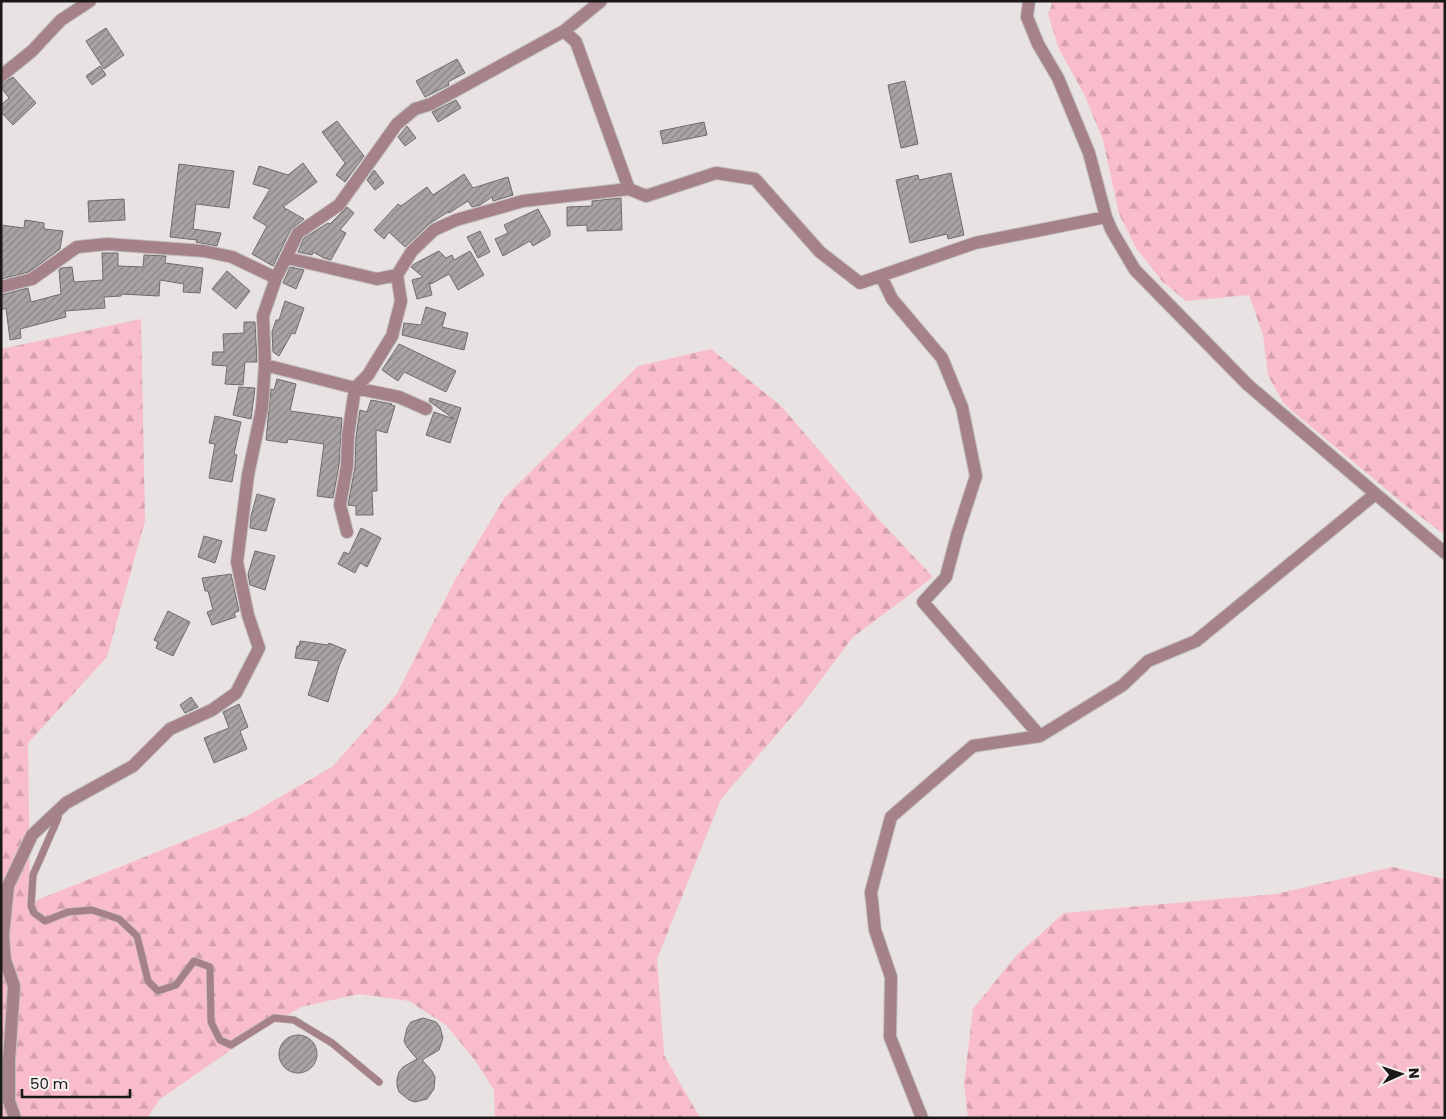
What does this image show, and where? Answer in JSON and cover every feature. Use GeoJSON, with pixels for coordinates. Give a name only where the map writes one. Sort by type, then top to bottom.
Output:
{"type":"FeatureCollection","features":[{"type":"Feature","properties":{"kind":"street"},"geometry":{"type":"LineString","coordinates":[[1,76],[32,50],[61,20],[90,1]]}},
{"type":"Feature","properties":{"kind":"street"},"geometry":{"type":"LineString","coordinates":[[15,1118],[13,1117],[9,1102],[9,1061],[14,986],[5,960],[3,935],[8,886],[32,835],[66,803],[133,766],[170,729],[212,710],[236,693],[259,648],[248,615],[237,562],[248,475],[262,408],[265,365],[263,316],[276,278],[298,233],[339,204],[397,124],[415,109],[431,104],[564,32],[601,1]]}},
{"type":"Feature","properties":{"kind":"street"},"geometry":{"type":"LineString","coordinates":[[1029,1],[1027,17],[1038,44],[1058,78],[1089,153],[1106,217],[1112,232],[1135,270],[1248,385],[1374,495],[1445,553]]}},
{"type":"Feature","properties":{"kind":"street"},"geometry":{"type":"LineString","coordinates":[[564,32],[576,42],[629,189]]}},
{"type":"Feature","properties":{"kind":"street"},"geometry":{"type":"LineString","coordinates":[[347,532],[340,505],[348,466],[348,436],[355,388],[368,375],[392,336],[401,301],[397,276],[412,250],[434,230],[456,220],[523,201],[629,189],[646,196],[716,172],[755,180],[820,252],[860,283],[975,243],[1106,217]]}},
{"type":"Feature","properties":{"kind":"street"},"geometry":{"type":"LineString","coordinates":[[1,287],[32,279],[77,247],[107,244],[204,250],[232,256],[276,278]]}},
{"type":"Feature","properties":{"kind":"street"},"geometry":{"type":"LineString","coordinates":[[287,258],[377,279],[397,276]]}},
{"type":"Feature","properties":{"kind":"street"},"geometry":{"type":"LineString","coordinates":[[881,276],[892,299],[942,358],[962,407],[976,476],[946,577],[923,602],[1040,736]]}},
{"type":"Feature","properties":{"kind":"street"},"geometry":{"type":"LineString","coordinates":[[265,365],[399,397],[426,409]]}},
{"type":"Feature","properties":{"kind":"street"},"geometry":{"type":"LineString","coordinates":[[922,1118],[890,1037],[891,976],[875,930],[871,892],[891,817],[973,746],[1040,736],[1123,685],[1148,661],[1196,641],[1374,495]]}},
{"type":"Feature","properties":{"kind":"lane"},"geometry":{"type":"LineString","coordinates":[[58,810],[58,818],[33,875],[31,906],[34,913],[45,922],[68,912],[92,910],[119,919],[137,936],[148,981],[158,991],[176,985],[194,960],[210,967],[211,1022],[220,1040],[231,1045],[274,1018],[294,1020],[332,1043],[379,1082]]}},
{"type":"Feature","properties":{"kind":"green space"},"geometry":{"type":"Polygon","coordinates":[[[1053,1],[1445,1],[1445,535],[1405,505],[1284,404],[1268,375],[1263,335],[1249,295],[1186,301],[1162,281],[1136,248],[1119,214],[1103,140],[1084,94],[1059,49],[1048,14],[1053,1]]]}},
{"type":"Feature","properties":{"kind":"green space"},"geometry":{"type":"Polygon","coordinates":[[[141,319],[145,521],[107,657],[28,743],[30,903],[247,816],[332,767],[396,695],[455,580],[505,497],[638,366],[711,349],[781,406],[880,521],[933,577],[853,637],[801,706],[721,799],[657,959],[664,1055],[700,1118],[495,1118],[494,1090],[474,1059],[446,1025],[409,1001],[359,994],[301,1007],[245,1040],[159,1100],[147,1118],[4,1118],[1,1116],[1,349],[141,319]]]}},
{"type":"Feature","properties":{"kind":"green space"},"geometry":{"type":"Polygon","coordinates":[[[1393,867],[1445,879],[1445,1118],[968,1118],[964,1083],[973,1009],[1015,957],[1064,913],[1276,894],[1393,867]]]}},
{"type":"Feature","properties":{"kind":"building"},"geometry":{"type":"Polygon","coordinates":[[[106,28],[124,55],[104,69],[86,41],[106,28]]]}},
{"type":"Feature","properties":{"kind":"building"},"geometry":{"type":"Polygon","coordinates":[[[457,59],[465,73],[448,82],[449,85],[425,97],[416,81],[457,59]]]}},
{"type":"Feature","properties":{"kind":"building"},"geometry":{"type":"Polygon","coordinates":[[[100,66],[106,75],[92,85],[86,76],[100,66]]]}},
{"type":"Feature","properties":{"kind":"building"},"geometry":{"type":"Polygon","coordinates":[[[13,77],[36,103],[13,125],[1,112],[1,105],[9,98],[1,84],[13,77]]]}},
{"type":"Feature","properties":{"kind":"building"},"geometry":{"type":"Polygon","coordinates":[[[905,81],[918,144],[901,148],[888,85],[905,81]]]}},
{"type":"Feature","properties":{"kind":"building"},"geometry":{"type":"Polygon","coordinates":[[[456,100],[461,108],[438,122],[432,112],[456,100]]]}},
{"type":"Feature","properties":{"kind":"building"},"geometry":{"type":"Polygon","coordinates":[[[337,121],[364,156],[345,182],[336,175],[345,163],[322,132],[337,121]]]}},
{"type":"Feature","properties":{"kind":"building"},"geometry":{"type":"Polygon","coordinates":[[[704,122],[707,135],[663,144],[660,131],[704,122]]]}},
{"type":"Feature","properties":{"kind":"building"},"geometry":{"type":"Polygon","coordinates":[[[407,126],[416,138],[405,146],[398,137],[407,126]]]}},
{"type":"Feature","properties":{"kind":"building"},"geometry":{"type":"Polygon","coordinates":[[[303,163],[317,182],[283,207],[304,219],[291,229],[273,266],[252,254],[267,226],[253,218],[270,189],[253,184],[259,166],[288,175],[303,163]]]}},
{"type":"Feature","properties":{"kind":"building"},"geometry":{"type":"Polygon","coordinates":[[[179,164],[234,171],[229,208],[196,204],[193,229],[221,233],[217,246],[196,242],[197,240],[170,237],[179,164]]]}},
{"type":"Feature","properties":{"kind":"building"},"geometry":{"type":"Polygon","coordinates":[[[374,170],[384,183],[375,190],[367,180],[374,170]]]}},
{"type":"Feature","properties":{"kind":"building"},"geometry":{"type":"Polygon","coordinates":[[[951,173],[964,235],[948,239],[947,234],[910,243],[896,180],[918,175],[919,180],[951,173]]]}},
{"type":"Feature","properties":{"kind":"building"},"geometry":{"type":"Polygon","coordinates":[[[464,174],[473,188],[508,177],[513,195],[493,201],[492,197],[480,205],[472,207],[468,201],[429,224],[405,247],[389,232],[384,239],[374,230],[398,204],[401,206],[427,187],[433,195],[464,174]]]}},
{"type":"Feature","properties":{"kind":"building"},"geometry":{"type":"Polygon","coordinates":[[[621,198],[622,230],[587,231],[587,225],[567,226],[567,207],[592,206],[592,201],[621,198]]]}},
{"type":"Feature","properties":{"kind":"building"},"geometry":{"type":"Polygon","coordinates":[[[124,199],[125,220],[89,222],[88,201],[124,199]]]}},
{"type":"Feature","properties":{"kind":"building"},"geometry":{"type":"Polygon","coordinates":[[[347,207],[354,213],[340,230],[346,233],[331,260],[313,252],[312,255],[298,252],[304,238],[328,223],[330,224],[347,207]]]}},
{"type":"Feature","properties":{"kind":"building"},"geometry":{"type":"Polygon","coordinates":[[[538,209],[550,231],[550,236],[533,246],[530,241],[503,256],[495,239],[508,233],[504,225],[538,209]]]}},
{"type":"Feature","properties":{"kind":"building"},"geometry":{"type":"Polygon","coordinates":[[[25,220],[44,223],[44,229],[63,231],[60,249],[29,272],[1,279],[1,225],[24,228],[25,220]]]}},
{"type":"Feature","properties":{"kind":"building"},"geometry":{"type":"Polygon","coordinates":[[[480,231],[490,252],[478,258],[467,237],[480,231]]]}},
{"type":"Feature","properties":{"kind":"building"},"geometry":{"type":"Polygon","coordinates":[[[439,251],[446,258],[452,255],[454,260],[470,251],[484,275],[458,290],[449,274],[431,284],[429,282],[432,295],[417,299],[412,280],[423,277],[411,267],[439,251]]]}},
{"type":"Feature","properties":{"kind":"building"},"geometry":{"type":"Polygon","coordinates":[[[102,253],[118,253],[118,266],[143,267],[144,255],[166,256],[165,263],[203,268],[200,293],[183,292],[184,284],[160,280],[159,296],[121,294],[121,296],[104,297],[105,308],[65,311],[66,317],[20,329],[21,338],[10,340],[6,308],[1,310],[1,295],[28,288],[31,302],[61,294],[59,270],[61,268],[72,267],[74,282],[103,280],[102,253]]]}},
{"type":"Feature","properties":{"kind":"building"},"geometry":{"type":"Polygon","coordinates":[[[290,267],[304,270],[296,289],[283,283],[290,267]]]}},
{"type":"Feature","properties":{"kind":"building"},"geometry":{"type":"Polygon","coordinates":[[[227,271],[250,291],[236,309],[212,289],[227,271]]]}},
{"type":"Feature","properties":{"kind":"building"},"geometry":{"type":"Polygon","coordinates":[[[285,301],[304,308],[295,334],[292,333],[279,356],[273,352],[272,332],[276,320],[279,320],[285,301]]]}},
{"type":"Feature","properties":{"kind":"building"},"geometry":{"type":"Polygon","coordinates":[[[426,307],[446,313],[442,327],[468,333],[464,350],[402,335],[404,323],[421,325],[426,307]]]}},
{"type":"Feature","properties":{"kind":"building"},"geometry":{"type":"Polygon","coordinates":[[[244,322],[255,322],[257,362],[245,362],[243,385],[225,384],[227,366],[212,365],[213,352],[224,352],[223,334],[244,333],[244,322]]]}},
{"type":"Feature","properties":{"kind":"building"},"geometry":{"type":"Polygon","coordinates":[[[399,344],[456,371],[446,392],[404,372],[398,381],[382,370],[399,344]]]}},
{"type":"Feature","properties":{"kind":"building"},"geometry":{"type":"Polygon","coordinates":[[[277,379],[296,384],[290,411],[342,418],[339,465],[333,498],[317,496],[324,444],[288,439],[287,443],[266,440],[271,389],[274,390],[277,379]]]}},
{"type":"Feature","properties":{"kind":"building"},"geometry":{"type":"Polygon","coordinates":[[[239,387],[255,388],[251,419],[233,415],[239,387]]]}},
{"type":"Feature","properties":{"kind":"building"},"geometry":{"type":"Polygon","coordinates":[[[430,398],[461,408],[450,443],[426,435],[434,412],[454,419],[429,401],[430,398]]]}},
{"type":"Feature","properties":{"kind":"building"},"geometry":{"type":"Polygon","coordinates":[[[371,400],[395,406],[387,433],[376,430],[377,491],[372,491],[373,515],[356,515],[356,506],[348,505],[355,467],[356,437],[360,410],[367,412],[371,400]]]}},
{"type":"Feature","properties":{"kind":"building"},"geometry":{"type":"Polygon","coordinates":[[[215,416],[241,422],[234,454],[237,455],[232,482],[209,478],[215,444],[209,443],[215,416]]]}},
{"type":"Feature","properties":{"kind":"building"},"geometry":{"type":"Polygon","coordinates":[[[257,494],[275,499],[266,531],[250,528],[257,494]]]}},
{"type":"Feature","properties":{"kind":"building"},"geometry":{"type":"Polygon","coordinates":[[[361,528],[381,538],[367,567],[360,563],[355,573],[338,564],[344,552],[349,554],[361,528]]]}},
{"type":"Feature","properties":{"kind":"building"},"geometry":{"type":"Polygon","coordinates":[[[204,536],[222,541],[215,563],[198,557],[204,536]]]}},
{"type":"Feature","properties":{"kind":"building"},"geometry":{"type":"Polygon","coordinates":[[[255,551],[275,556],[265,590],[250,585],[248,574],[255,551]]]}},
{"type":"Feature","properties":{"kind":"building"},"geometry":{"type":"Polygon","coordinates":[[[231,574],[239,611],[234,613],[236,617],[212,625],[207,612],[213,610],[202,578],[231,574]]]}},
{"type":"Feature","properties":{"kind":"building"},"geometry":{"type":"Polygon","coordinates":[[[168,611],[190,622],[173,656],[156,648],[158,642],[154,640],[168,611]]]}},
{"type":"Feature","properties":{"kind":"building"},"geometry":{"type":"Polygon","coordinates":[[[300,641],[328,645],[329,643],[346,650],[328,702],[308,695],[319,661],[295,658],[300,641]]]}},
{"type":"Feature","properties":{"kind":"building"},"geometry":{"type":"Polygon","coordinates":[[[191,697],[198,707],[185,713],[180,705],[191,697]]]}},
{"type":"Feature","properties":{"kind":"building"},"geometry":{"type":"Polygon","coordinates":[[[239,704],[248,727],[240,731],[247,749],[214,763],[204,738],[229,728],[223,712],[239,704]]]}},
{"type":"Feature","properties":{"kind":"building"},"geometry":{"type":"Polygon","coordinates":[[[423,1018],[436,1022],[440,1027],[443,1038],[439,1050],[422,1060],[435,1077],[434,1089],[427,1099],[415,1102],[399,1092],[397,1079],[403,1067],[417,1059],[404,1041],[407,1028],[411,1022],[423,1018]]]}},
{"type":"Feature","properties":{"kind":"building"},"geometry":{"type":"Polygon","coordinates":[[[298,1035],[312,1040],[317,1054],[312,1068],[298,1073],[284,1068],[279,1054],[284,1040],[298,1035]]]}}]}
